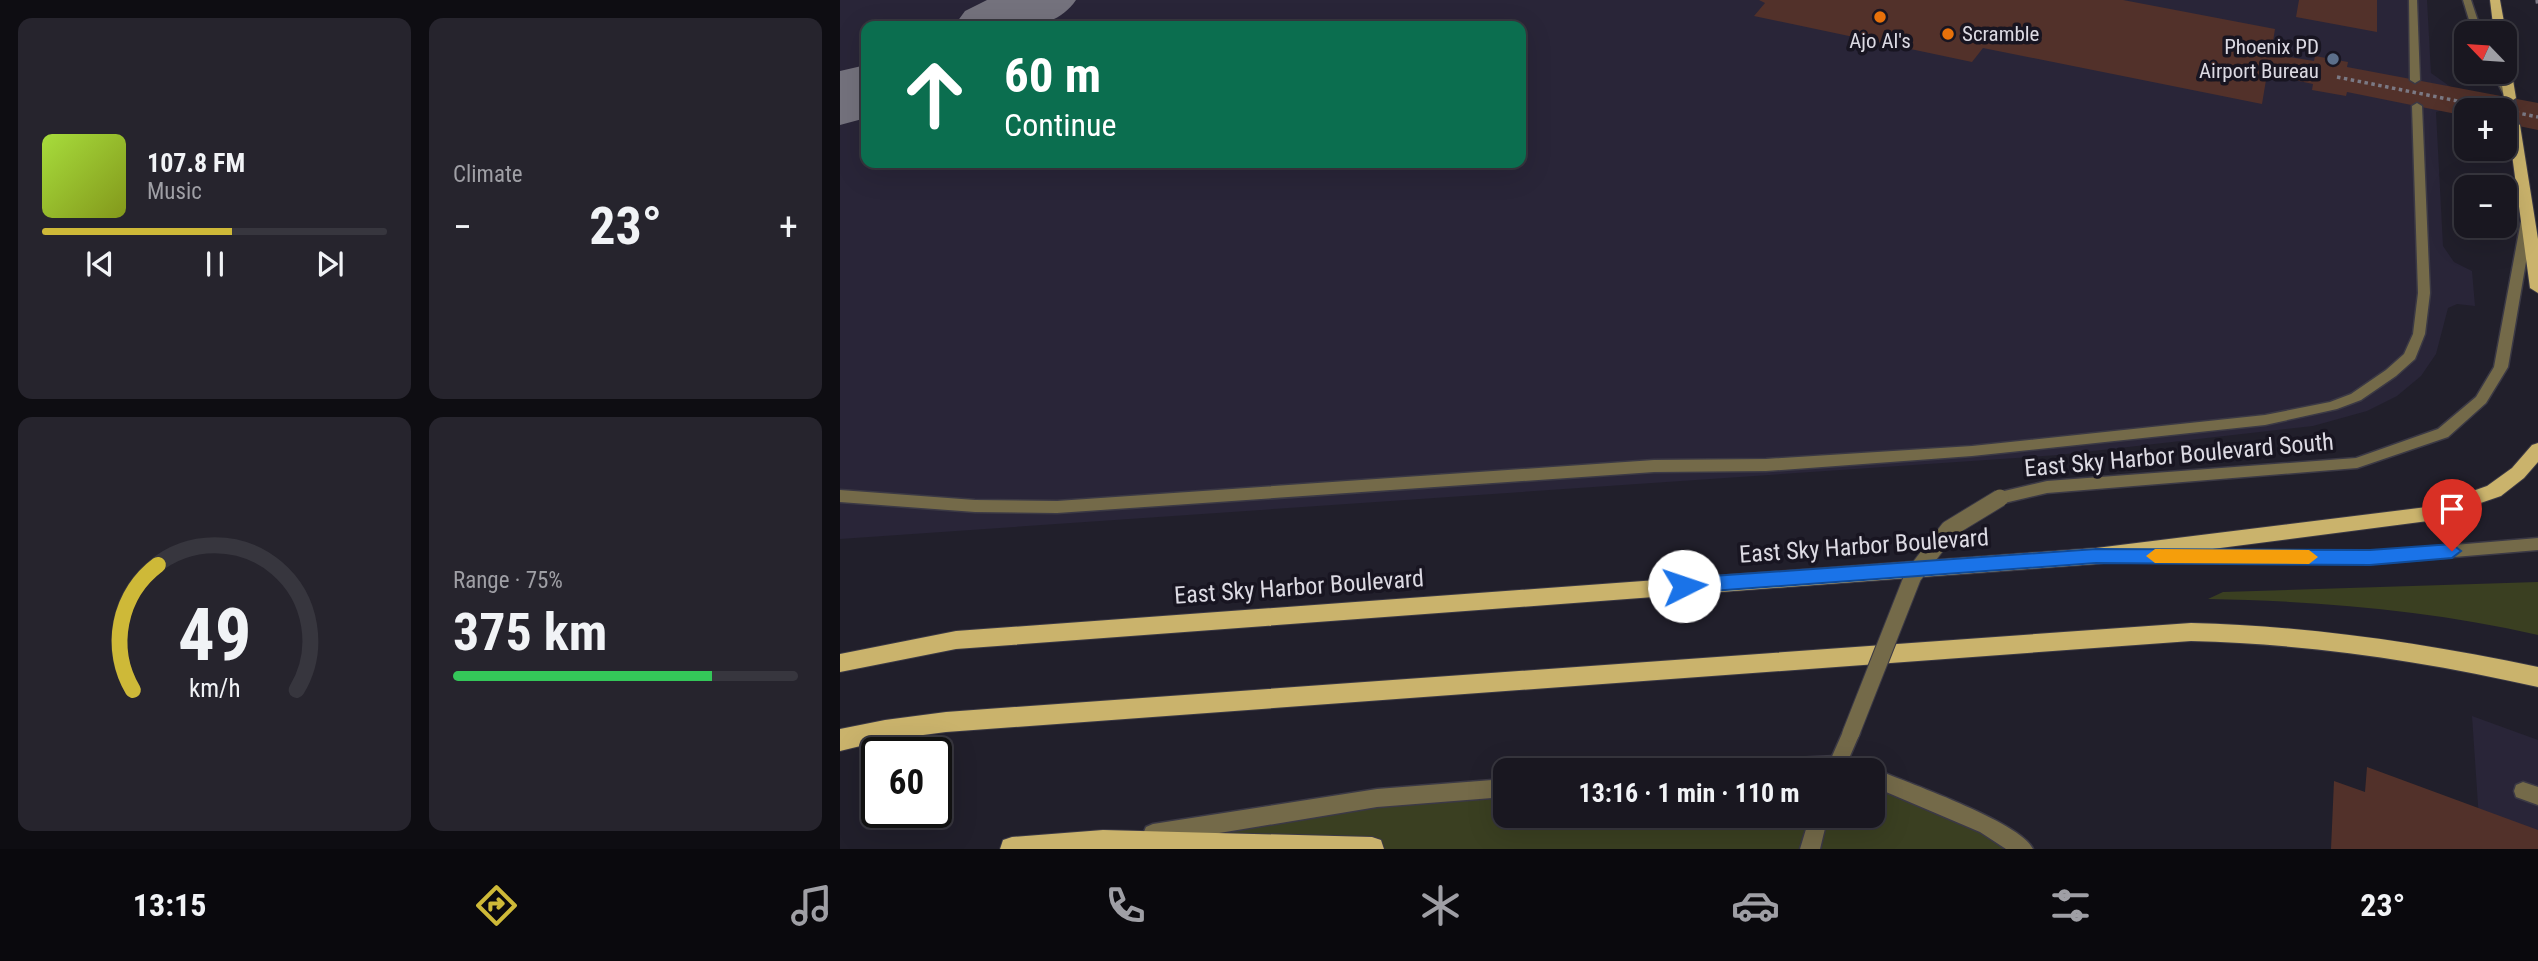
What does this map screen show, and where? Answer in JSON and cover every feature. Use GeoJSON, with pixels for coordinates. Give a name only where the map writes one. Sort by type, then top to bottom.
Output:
{"type":"FeatureCollection","features":[{"type":"Feature","properties":{"kind":"main road"},"geometry":{"type":"LineString","coordinates":[[2495,0],[2498,21]]}},
{"type":"Feature","properties":{"kind":"main road"},"geometry":{"type":"LineString","coordinates":[[2508,84],[2510,98]]}},
{"type":"Feature","properties":{"kind":"main road"},"geometry":{"type":"LineString","coordinates":[[2517,144],[2538,288]]}},
{"type":"Feature","properties":{"kind":"main road","name":"East Sky Harbor Boulevard"},"geometry":{"type":"LineString","coordinates":[[840,663],[956,640],[1025,634],[2096,556],[2428,514],[2494,491],[2518,473],[2538,450]]}},
{"type":"Feature","properties":{"kind":"main road"},"geometry":{"type":"LineString","coordinates":[[840,740],[946,722],[2191,632],[2264,632],[2339,639],[2403,648],[2538,677]]}},
{"type":"Feature","properties":{"kind":"main road"},"geometry":{"type":"LineString","coordinates":[[1012,849],[1103,842],[1372,849]]}},
{"type":"Feature","properties":{"kind":"street"},"geometry":{"type":"LineString","coordinates":[[2413,0],[2416,80]]}},
{"type":"Feature","properties":{"kind":"street"},"geometry":{"type":"LineString","coordinates":[[2467,0],[2474,21]]}},
{"type":"Feature","properties":{"kind":"street"},"geometry":{"type":"LineString","coordinates":[[2503,84],[2510,98]]}},
{"type":"Feature","properties":{"kind":"street"},"geometry":{"type":"LineString","coordinates":[[840,496],[991,509],[1057,507],[1654,466],[1766,465],[1972,451],[2298,415],[2356,397],[2375,386],[2410,356],[2419,334],[2424,293],[2417,106]]}},
{"type":"Feature","properties":{"kind":"street","name":"East Sky Harbor Boulevard South"},"geometry":{"type":"LineString","coordinates":[[1844,758],[1851,733],[1913,576],[1931,549],[1949,529],[2000,498],[2047,487],[2357,463],[2443,433],[2481,400],[2501,367],[2528,216]]}},
{"type":"Feature","properties":{"kind":"street"},"geometry":{"type":"LineString","coordinates":[[2096,556],[2370,558],[2538,544]]}},
{"type":"Feature","properties":{"kind":"street"},"geometry":{"type":"LineString","coordinates":[[1885,782],[1987,825],[2023,849]]}},
{"type":"Feature","properties":{"kind":"street"},"geometry":{"type":"LineString","coordinates":[[1103,842],[1377,799],[1493,789]]}},
{"type":"Feature","properties":{"kind":"street"},"geometry":{"type":"LineString","coordinates":[[1810,849],[1816,828]]}},
{"type":"Feature","properties":{"kind":"path"},"geometry":{"type":"LineString","coordinates":[[2537,0],[2538,6]]}},
{"type":"Feature","properties":{"kind":"path"},"geometry":{"type":"LineString","coordinates":[[2337,77],[2538,117]]}},
{"type":"Feature","properties":{"kind":"shaded area"},"geometry":{"type":"Polygon","coordinates":[[[840,0],[2427,0],[2431,73],[2452,88],[2452,107],[2436,112],[2443,246],[2454,262],[2472,271],[2475,306],[2457,304],[2448,308],[2436,354],[2421,376],[2397,396],[2367,411],[2313,426],[2058,455],[840,539],[840,0]]]}},
{"type":"Feature","properties":{"kind":"shaded area"},"geometry":{"type":"Polygon","coordinates":[[[2472,716],[2538,740],[2538,849],[2481,849],[2472,716]]]}},
{"type":"Feature","properties":{"kind":"green space"},"geometry":{"type":"Polygon","coordinates":[[[2538,582],[2538,635],[2456,619],[2374,608],[2208,599],[2223,592],[2538,582]]]}},
{"type":"Feature","properties":{"kind":"green space"},"geometry":{"type":"Polygon","coordinates":[[[1885,785],[2023,849],[1372,849],[1103,842],[1493,790],[1493,828],[1885,828],[1885,785]]]}},
{"type":"Feature","properties":{"kind":"building"},"geometry":{"type":"Polygon","coordinates":[[[1759,0],[2123,0],[2275,29],[2271,54],[2314,61],[2315,56],[2348,62],[2347,67],[2511,98],[2454,98],[2454,114],[2347,92],[2346,96],[2312,90],[2313,84],[2267,74],[2262,104],[1983,48],[1972,62],[1754,16],[1765,3],[1759,0]]]}},
{"type":"Feature","properties":{"kind":"building"},"geometry":{"type":"Polygon","coordinates":[[[2299,0],[2377,0],[2377,32],[2296,17],[2299,0]]]}},
{"type":"Feature","properties":{"kind":"building"},"geometry":{"type":"Polygon","coordinates":[[[2517,99],[2538,103],[2538,130],[2517,126],[2517,99]]]}},
{"type":"Feature","properties":{"kind":"building"},"geometry":{"type":"Polygon","coordinates":[[[2367,767],[2538,830],[2538,849],[2331,849],[2334,781],[2365,792],[2367,767]]]}},
{"type":"Feature","properties":{"kind":"taxiway"},"geometry":{"type":"LineString","coordinates":[[1000,21],[1042,0]]}},
{"type":"Feature","properties":{"kind":"taxiway"},"geometry":{"type":"LineString","coordinates":[[840,101],[861,90]]}},
{"type":"Feature","properties":{"kind":"slow traffic"},"geometry":{"type":"LineString","coordinates":[[2155,556],[2309,557]]}},
{"type":"Feature","properties":{"kind":"place","name":"Ajo Al's"},"geometry":{"type":"Point","coordinates":[1880,17]}},
{"type":"Feature","properties":{"kind":"place","name":"Scramble"},"geometry":{"type":"Point","coordinates":[1948,34]}},
{"type":"Feature","properties":{"kind":"place","name":"Phoenix PD Airport Bureau"},"geometry":{"type":"Point","coordinates":[2333,59]}},
{"type":"Feature","properties":{"kind":"route"},"geometry":{"type":"LineString","coordinates":[[1684,586],[2096,556],[2370,558],[2452,551]]}}]}
